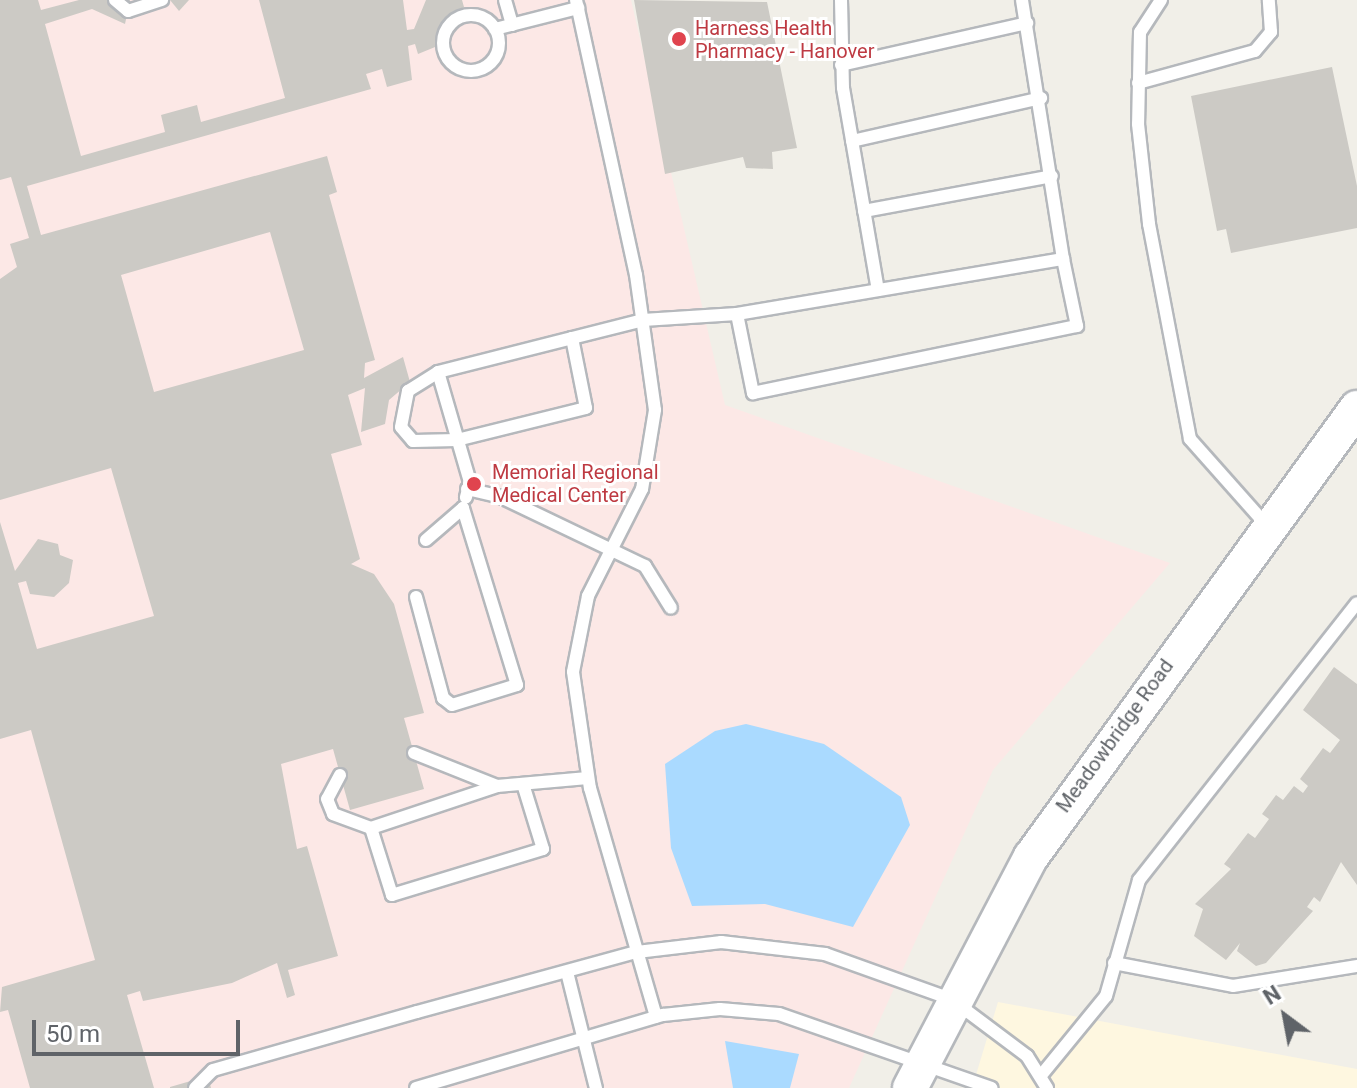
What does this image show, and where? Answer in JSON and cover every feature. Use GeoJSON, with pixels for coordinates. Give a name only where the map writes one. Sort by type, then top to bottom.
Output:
{"type":"FeatureCollection","features":[{"type":"Feature","properties":{"kind":"main road","name":"Meadowbridge Road"},"geometry":{"type":"LineString","coordinates":[[914,1077],[951,999],[1096,758],[1357,408]]}},
{"type":"Feature","properties":{"kind":"lane"},"geometry":{"type":"LineString","coordinates":[[115,0],[128,11],[162,0]]}},
{"type":"Feature","properties":{"kind":"lane"},"geometry":{"type":"LineString","coordinates":[[505,0],[512,25]]}},
{"type":"Feature","properties":{"kind":"lane"},"geometry":{"type":"LineString","coordinates":[[841,0],[841,65],[878,290]]}},
{"type":"Feature","properties":{"kind":"lane"},"geometry":{"type":"LineString","coordinates":[[737,314],[753,393],[1077,326],[1063,259],[1041,98],[1022,0]]}},
{"type":"Feature","properties":{"kind":"lane"},"geometry":{"type":"LineString","coordinates":[[1161,0],[1140,32],[1138,83],[1149,224],[1190,439],[1268,527]]}},
{"type":"Feature","properties":{"kind":"lane"},"geometry":{"type":"LineString","coordinates":[[1138,83],[1255,51],[1271,32],[1269,0]]}},
{"type":"Feature","properties":{"kind":"lane"},"geometry":{"type":"LineString","coordinates":[[495,29],[498,51],[487,66],[470,71],[446,58],[444,31],[458,17],[476,15],[495,29],[577,4],[643,320],[655,410],[652,450],[611,551],[588,596],[573,672],[588,778],[656,1017]]}},
{"type":"Feature","properties":{"kind":"lane"},"geometry":{"type":"LineString","coordinates":[[841,65],[1027,23]]}},
{"type":"Feature","properties":{"kind":"lane"},"geometry":{"type":"LineString","coordinates":[[852,141],[1041,98]]}},
{"type":"Feature","properties":{"kind":"lane"},"geometry":{"type":"LineString","coordinates":[[864,211],[1052,176]]}},
{"type":"Feature","properties":{"kind":"lane"},"geometry":{"type":"LineString","coordinates":[[572,338],[586,408],[457,440],[413,441],[401,427],[408,391],[438,372],[572,338],[643,320],[737,314],[1063,259]]}},
{"type":"Feature","properties":{"kind":"lane"},"geometry":{"type":"LineString","coordinates":[[416,597],[443,698],[452,705],[517,685],[463,508],[467,489],[438,372]]}},
{"type":"Feature","properties":{"kind":"lane"},"geometry":{"type":"LineString","coordinates":[[467,489],[501,497],[652,573],[671,608]]}},
{"type":"Feature","properties":{"kind":"lane"},"geometry":{"type":"LineString","coordinates":[[426,540],[463,508]]}},
{"type":"Feature","properties":{"kind":"lane"},"geometry":{"type":"LineString","coordinates":[[1043,1073],[1106,996],[1139,880],[1357,603]]}},
{"type":"Feature","properties":{"kind":"lane"},"geometry":{"type":"LineString","coordinates":[[414,753],[497,786]]}},
{"type":"Feature","properties":{"kind":"lane"},"geometry":{"type":"LineString","coordinates":[[340,775],[327,799],[333,814],[371,828],[497,786],[588,778]]}},
{"type":"Feature","properties":{"kind":"lane"},"geometry":{"type":"LineString","coordinates":[[371,828],[392,895],[543,849],[523,784]]}},
{"type":"Feature","properties":{"kind":"lane"},"geometry":{"type":"LineString","coordinates":[[195,1088],[224,1067],[637,952],[773,944],[825,954],[951,999],[1043,1073],[1047,1088]]}},
{"type":"Feature","properties":{"kind":"lane"},"geometry":{"type":"LineString","coordinates":[[1114,963],[1233,986],[1357,966]]}},
{"type":"Feature","properties":{"kind":"lane"},"geometry":{"type":"LineString","coordinates":[[567,972],[588,1037],[596,1088]]}},
{"type":"Feature","properties":{"kind":"lane"},"geometry":{"type":"LineString","coordinates":[[416,1088],[656,1017],[720,1009],[779,1014],[914,1077],[992,1088]]}},
{"type":"Feature","properties":{"kind":"shaded area","name":"Memorial Regional Medical Center"},"geometry":{"type":"Polygon","coordinates":[[[0,0],[631,0],[725,405],[1170,563],[993,770],[849,1088],[0,1088],[0,0]]]}},
{"type":"Feature","properties":{"kind":"shaded area"},"geometry":{"type":"Polygon","coordinates":[[[998,1002],[1357,1069],[1357,1088],[972,1088],[998,1002]]]}},
{"type":"Feature","properties":{"kind":"water"},"geometry":{"type":"Polygon","coordinates":[[[746,724],[824,744],[901,797],[910,825],[853,927],[765,904],[692,906],[671,848],[665,764],[715,731],[746,724]]]}},
{"type":"Feature","properties":{"kind":"water"},"geometry":{"type":"Polygon","coordinates":[[[725,1041],[799,1054],[790,1088],[733,1088],[725,1041]]]}},
{"type":"Feature","properties":{"kind":"building"},"geometry":{"type":"Polygon","coordinates":[[[0,0],[38,0],[41,10],[79,0],[130,0],[125,24],[92,9],[45,24],[81,156],[165,132],[161,115],[197,105],[201,122],[285,98],[259,0],[403,0],[407,30],[414,29],[426,0],[462,0],[464,7],[443,23],[440,45],[418,54],[415,44],[408,46],[412,80],[387,87],[382,69],[366,74],[371,89],[27,186],[41,235],[327,156],[337,192],[329,195],[375,360],[365,363],[364,378],[403,357],[410,382],[389,400],[385,424],[361,432],[365,388],[348,395],[362,445],[331,454],[360,559],[351,564],[374,574],[394,604],[424,713],[404,718],[424,789],[350,810],[333,749],[281,764],[297,849],[307,846],[338,956],[288,970],[295,995],[287,998],[277,963],[232,983],[143,1001],[140,991],[127,995],[154,1088],[30,1088],[8,1010],[0,1012],[2,987],[95,960],[31,730],[0,739],[0,522],[15,571],[38,539],[58,544],[60,555],[73,560],[69,583],[54,597],[30,594],[26,581],[18,583],[37,649],[154,616],[111,468],[0,500],[0,279],[17,267],[10,244],[29,238],[11,177],[0,180],[0,0]],[[270,232],[121,275],[154,392],[304,350],[270,232]]]}},
{"type":"Feature","properties":{"kind":"building"},"geometry":{"type":"Polygon","coordinates":[[[170,0],[189,0],[179,11],[170,0]]]}},
{"type":"Feature","properties":{"kind":"building"},"geometry":{"type":"Polygon","coordinates":[[[634,0],[767,2],[797,148],[772,152],[773,169],[746,168],[743,157],[665,174],[634,0]]]}},
{"type":"Feature","properties":{"kind":"building"},"geometry":{"type":"Polygon","coordinates":[[[1332,67],[1357,186],[1357,228],[1231,253],[1226,229],[1217,231],[1191,96],[1332,67]]]}},
{"type":"Feature","properties":{"kind":"building"},"geometry":{"type":"Polygon","coordinates":[[[1334,667],[1357,684],[1357,885],[1341,862],[1320,902],[1314,897],[1307,907],[1313,911],[1266,963],[1256,966],[1237,951],[1240,943],[1226,960],[1194,936],[1203,909],[1195,904],[1231,869],[1224,864],[1248,833],[1255,838],[1269,819],[1262,814],[1276,795],[1283,800],[1294,786],[1303,793],[1308,786],[1300,779],[1323,748],[1330,753],[1340,740],[1303,710],[1334,667]]]}},
{"type":"Feature","properties":{"kind":"building"},"geometry":{"type":"Polygon","coordinates":[[[208,1076],[211,1088],[170,1088],[170,1087],[208,1076]]]}},
{"type":"Feature","properties":{"kind":"place","name":"Harness Health Pharmacy - Hanover"},"geometry":{"type":"Point","coordinates":[679,39]}},
{"type":"Feature","properties":{"kind":"place","name":"Memorial Regional Medical Center"},"geometry":{"type":"Point","coordinates":[474,484]}}]}
